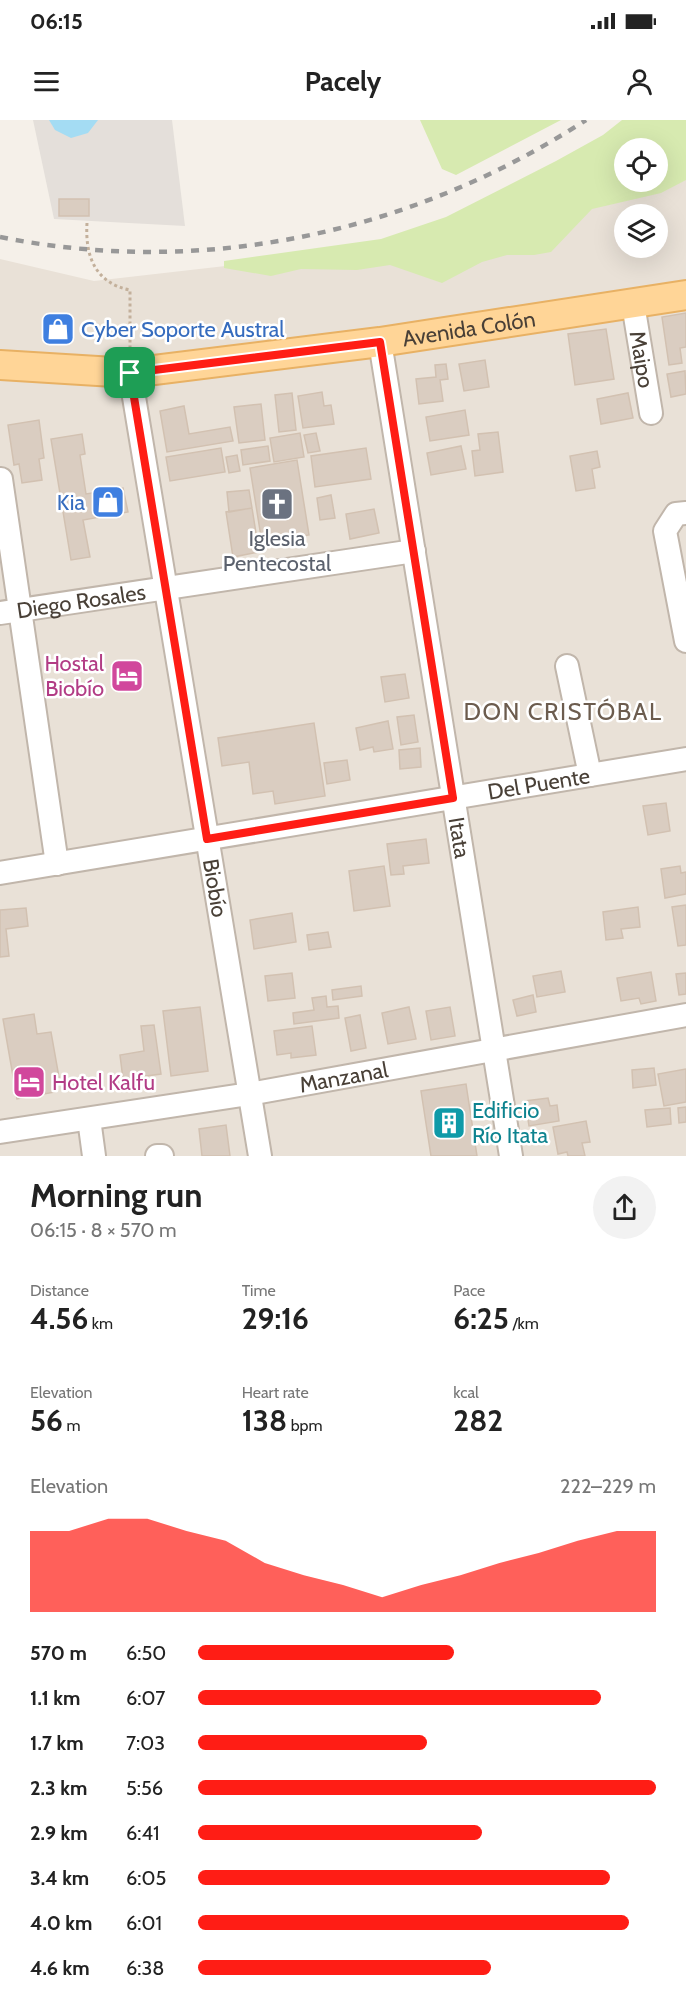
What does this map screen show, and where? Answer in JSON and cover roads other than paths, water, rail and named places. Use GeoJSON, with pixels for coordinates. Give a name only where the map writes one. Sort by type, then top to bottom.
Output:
{"type":"FeatureCollection","features":[{"type":"Feature","properties":{"kind":"main road","name":"Avenida Colón"},"geometry":{"type":"LineString","coordinates":[[0,365],[130,373],[380,342],[686,295]]}},
{"type":"Feature","properties":{"kind":"street","name":"Maipo"},"geometry":{"type":"LineString","coordinates":[[633,304],[651,413]]}},
{"type":"Feature","properties":{"kind":"street","name":"Itata"},"geometry":{"type":"LineString","coordinates":[[380,342],[511,1156]]}},
{"type":"Feature","properties":{"kind":"street","name":"Biobío"},"geometry":{"type":"LineString","coordinates":[[130,373],[260,1156]]}},
{"type":"Feature","properties":{"kind":"street"},"geometry":{"type":"LineString","coordinates":[[1,478],[10,612],[57,864]]}},
{"type":"Feature","properties":{"kind":"street"},"geometry":{"type":"LineString","coordinates":[[681,513],[665,531],[686,641]]}},
{"type":"Feature","properties":{"kind":"street","name":"Diego Rosales"},"geometry":{"type":"LineString","coordinates":[[10,612],[414,551]]}},
{"type":"Feature","properties":{"kind":"street"},"geometry":{"type":"LineString","coordinates":[[567,666],[590,776]]}},
{"type":"Feature","properties":{"kind":"street","name":"Del Puente"},"geometry":{"type":"LineString","coordinates":[[0,873],[686,759]]}},
{"type":"Feature","properties":{"kind":"street","name":"Manzanal"},"geometry":{"type":"LineString","coordinates":[[0,1132],[249,1094],[686,1015]]}},
{"type":"Feature","properties":{"kind":"street"},"geometry":{"type":"LineString","coordinates":[[89,1119],[94,1156]]}},
{"type":"Feature","properties":{"kind":"street"},"geometry":{"type":"LineString","coordinates":[[157,1156],[162,1156]]}},
{"type":"Feature","properties":{"kind":"water"},"geometry":{"type":"Polygon","coordinates":[[[49,120],[98,120],[88,133],[71,138],[55,130],[49,120]]]}},
{"type":"Feature","properties":{"kind":"railway"},"geometry":{"type":"LineString","coordinates":[[0,237],[77,248],[153,252],[229,248],[304,236],[378,217],[450,192],[519,159],[586,120]]}},
{"type":"Feature","properties":{"kind":"place","name":"Cyber Soporte Austral"},"geometry":{"type":"Point","coordinates":[58,329]}},
{"type":"Feature","properties":{"kind":"place","name":"Kia"},"geometry":{"type":"Point","coordinates":[108,502]}},
{"type":"Feature","properties":{"kind":"place","name":"Iglesia Pentecostal"},"geometry":{"type":"Point","coordinates":[277,504]}},
{"type":"Feature","properties":{"kind":"place","name":"Hostal Biobío"},"geometry":{"type":"Point","coordinates":[127,676]}},
{"type":"Feature","properties":{"kind":"place","name":"Hotel Kalfu"},"geometry":{"type":"Point","coordinates":[29,1082]}},
{"type":"Feature","properties":{"kind":"place","name":"Edificio Río Itata"},"geometry":{"type":"Point","coordinates":[449,1123]}},
{"type":"Feature","properties":{"kind":"district","name":"DON CRISTÓBAL"},"geometry":{"type":"Point","coordinates":[563,712]}}]}
